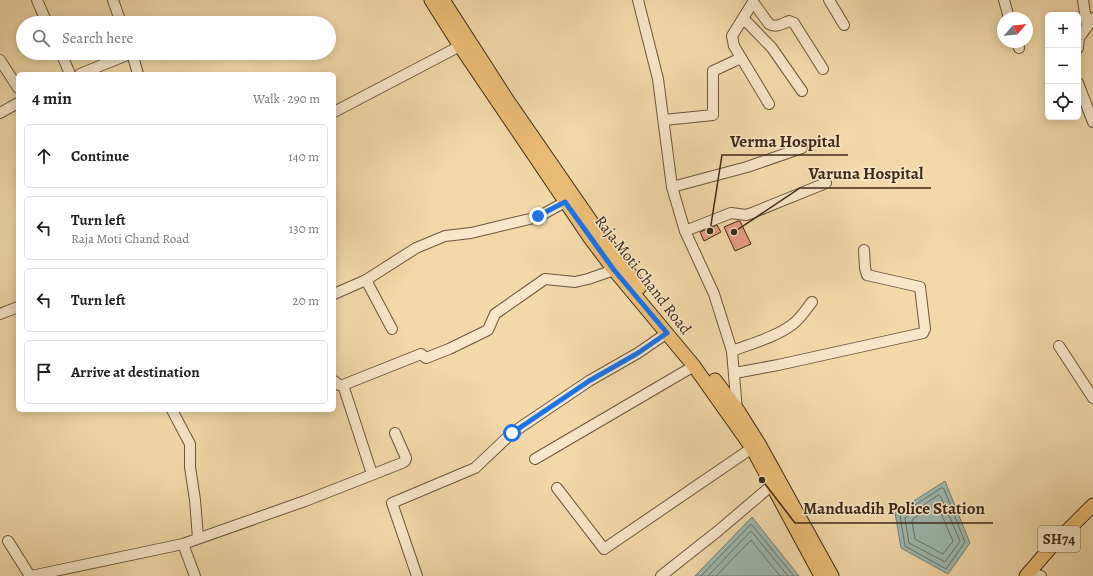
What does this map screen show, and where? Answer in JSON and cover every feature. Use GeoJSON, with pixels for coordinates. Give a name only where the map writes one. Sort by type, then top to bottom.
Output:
{"type":"FeatureCollection","features":[{"type":"Feature","properties":{"kind":"main road","name":"Raja Moti Chand Road"},"geometry":{"type":"LineString","coordinates":[[431,0],[460,46],[565,202],[614,270],[736,416],[821,576]]}},
{"type":"Feature","properties":{"kind":"main road"},"geometry":{"type":"LineString","coordinates":[[443,0],[508,101],[602,237],[632,278],[684,340],[775,472],[832,576]]}},
{"type":"Feature","properties":{"kind":"main road","name":"SH74"},"geometry":{"type":"LineString","coordinates":[[1035,576],[1051,547],[1093,505]]}},
{"type":"Feature","properties":{"kind":"main road","name":"SH74"},"geometry":{"type":"LineString","coordinates":[[1035,576],[1093,517]]}},
{"type":"Feature","properties":{"kind":"street"},"geometry":{"type":"LineString","coordinates":[[37,0],[45,16]]}},
{"type":"Feature","properties":{"kind":"street"},"geometry":{"type":"LineString","coordinates":[[114,0],[119,16]]}},
{"type":"Feature","properties":{"kind":"street"},"geometry":{"type":"LineString","coordinates":[[638,0],[658,79],[672,187],[685,231],[714,294],[732,351],[735,372],[736,416]]}},
{"type":"Feature","properties":{"kind":"street"},"geometry":{"type":"LineString","coordinates":[[829,0],[844,25]]}},
{"type":"Feature","properties":{"kind":"street"},"geometry":{"type":"LineString","coordinates":[[1004,0],[1007,12]]}},
{"type":"Feature","properties":{"kind":"street"},"geometry":{"type":"LineString","coordinates":[[1083,0],[1087,27]]}},
{"type":"Feature","properties":{"kind":"street"},"geometry":{"type":"LineString","coordinates":[[769,104],[741,58],[732,40],[732,36],[753,1],[772,26],[789,21],[794,23],[823,69]]}},
{"type":"Feature","properties":{"kind":"street"},"geometry":{"type":"LineString","coordinates":[[743,18],[772,48],[802,91]]}},
{"type":"Feature","properties":{"kind":"street"},"geometry":{"type":"LineString","coordinates":[[1081,35],[1093,18]]}},
{"type":"Feature","properties":{"kind":"street"},"geometry":{"type":"LineString","coordinates":[[336,111],[460,46]]}},
{"type":"Feature","properties":{"kind":"street"},"geometry":{"type":"LineString","coordinates":[[664,120],[713,115],[713,71],[741,58]]}},
{"type":"Feature","properties":{"kind":"street"},"geometry":{"type":"LineString","coordinates":[[0,60],[16,85]]}},
{"type":"Feature","properties":{"kind":"street"},"geometry":{"type":"LineString","coordinates":[[64,60],[69,72]]}},
{"type":"Feature","properties":{"kind":"street"},"geometry":{"type":"LineString","coordinates":[[85,72],[115,60]]}},
{"type":"Feature","properties":{"kind":"street"},"geometry":{"type":"LineString","coordinates":[[134,60],[137,72]]}},
{"type":"Feature","properties":{"kind":"street"},"geometry":{"type":"LineString","coordinates":[[1078,84],[1093,122]]}},
{"type":"Feature","properties":{"kind":"street"},"geometry":{"type":"LineString","coordinates":[[0,113],[16,104]]}},
{"type":"Feature","properties":{"kind":"street"},"geometry":{"type":"LineString","coordinates":[[672,187],[747,167],[802,148]]}},
{"type":"Feature","properties":{"kind":"street"},"geometry":{"type":"LineString","coordinates":[[685,231],[731,213],[746,215],[752,213],[826,183]]}},
{"type":"Feature","properties":{"kind":"street"},"geometry":{"type":"LineString","coordinates":[[336,293],[366,280],[416,248],[445,236],[471,233],[538,216],[565,202]]}},
{"type":"Feature","properties":{"kind":"street"},"geometry":{"type":"LineString","coordinates":[[735,372],[778,365],[920,334],[924,331],[920,287],[867,275],[864,250]]}},
{"type":"Feature","properties":{"kind":"street"},"geometry":{"type":"LineString","coordinates":[[372,474],[338,383],[421,354],[426,358],[449,349],[488,330],[495,314],[545,279],[575,282],[588,280],[614,270]]}},
{"type":"Feature","properties":{"kind":"street"},"geometry":{"type":"LineString","coordinates":[[366,280],[392,329]]}},
{"type":"Feature","properties":{"kind":"street"},"geometry":{"type":"LineString","coordinates":[[732,351],[772,336],[793,324],[800,318],[812,302]]}},
{"type":"Feature","properties":{"kind":"street"},"geometry":{"type":"LineString","coordinates":[[0,314],[16,308]]}},
{"type":"Feature","properties":{"kind":"street"},"geometry":{"type":"LineString","coordinates":[[417,576],[392,503],[476,468],[512,433],[589,381],[638,353],[667,333]]}},
{"type":"Feature","properties":{"kind":"street"},"geometry":{"type":"LineString","coordinates":[[1058,346],[1093,398]]}},
{"type":"Feature","properties":{"kind":"street"},"geometry":{"type":"LineString","coordinates":[[535,459],[694,366]]}},
{"type":"Feature","properties":{"kind":"street"},"geometry":{"type":"LineString","coordinates":[[173,412],[190,444],[190,467],[195,500],[198,538]]}},
{"type":"Feature","properties":{"kind":"street"},"geometry":{"type":"LineString","coordinates":[[8,541],[31,576],[53,573],[183,544],[305,501],[405,461],[406,458],[395,433]]}},
{"type":"Feature","properties":{"kind":"street"},"geometry":{"type":"LineString","coordinates":[[557,488],[604,549],[752,448]]}},
{"type":"Feature","properties":{"kind":"street"},"geometry":{"type":"LineString","coordinates":[[661,576],[718,531],[772,485]]}},
{"type":"Feature","properties":{"kind":"street"},"geometry":{"type":"LineString","coordinates":[[183,544],[194,576]]}},
{"type":"Feature","properties":{"kind":"water"},"geometry":{"type":"Polygon","coordinates":[[[945,481],[970,543],[948,574],[901,548],[895,513],[945,481]]]}},
{"type":"Feature","properties":{"kind":"water"},"geometry":{"type":"Polygon","coordinates":[[[752,517],[799,576],[695,576],[752,517]]]}},
{"type":"Feature","properties":{"kind":"building"},"geometry":{"type":"Polygon","coordinates":[[[740,221],[751,244],[735,251],[724,227],[740,221]]]}},
{"type":"Feature","properties":{"kind":"building"},"geometry":{"type":"Polygon","coordinates":[[[717,225],[721,232],[704,241],[700,232],[717,225]]]}},
{"type":"Feature","properties":{"kind":"place","name":"Verma Hospital"},"geometry":{"type":"Point","coordinates":[710,231]}},
{"type":"Feature","properties":{"kind":"place","name":"Varuna Hospital"},"geometry":{"type":"Point","coordinates":[734,232]}},
{"type":"Feature","properties":{"kind":"place","name":"Manduadih Police Station"},"geometry":{"type":"Point","coordinates":[762,480]}},
{"type":"Feature","properties":{"kind":"route"},"geometry":{"type":"LineString","coordinates":[[512,433],[589,381],[638,353],[667,333],[614,270],[565,202],[538,216]]}}]}
